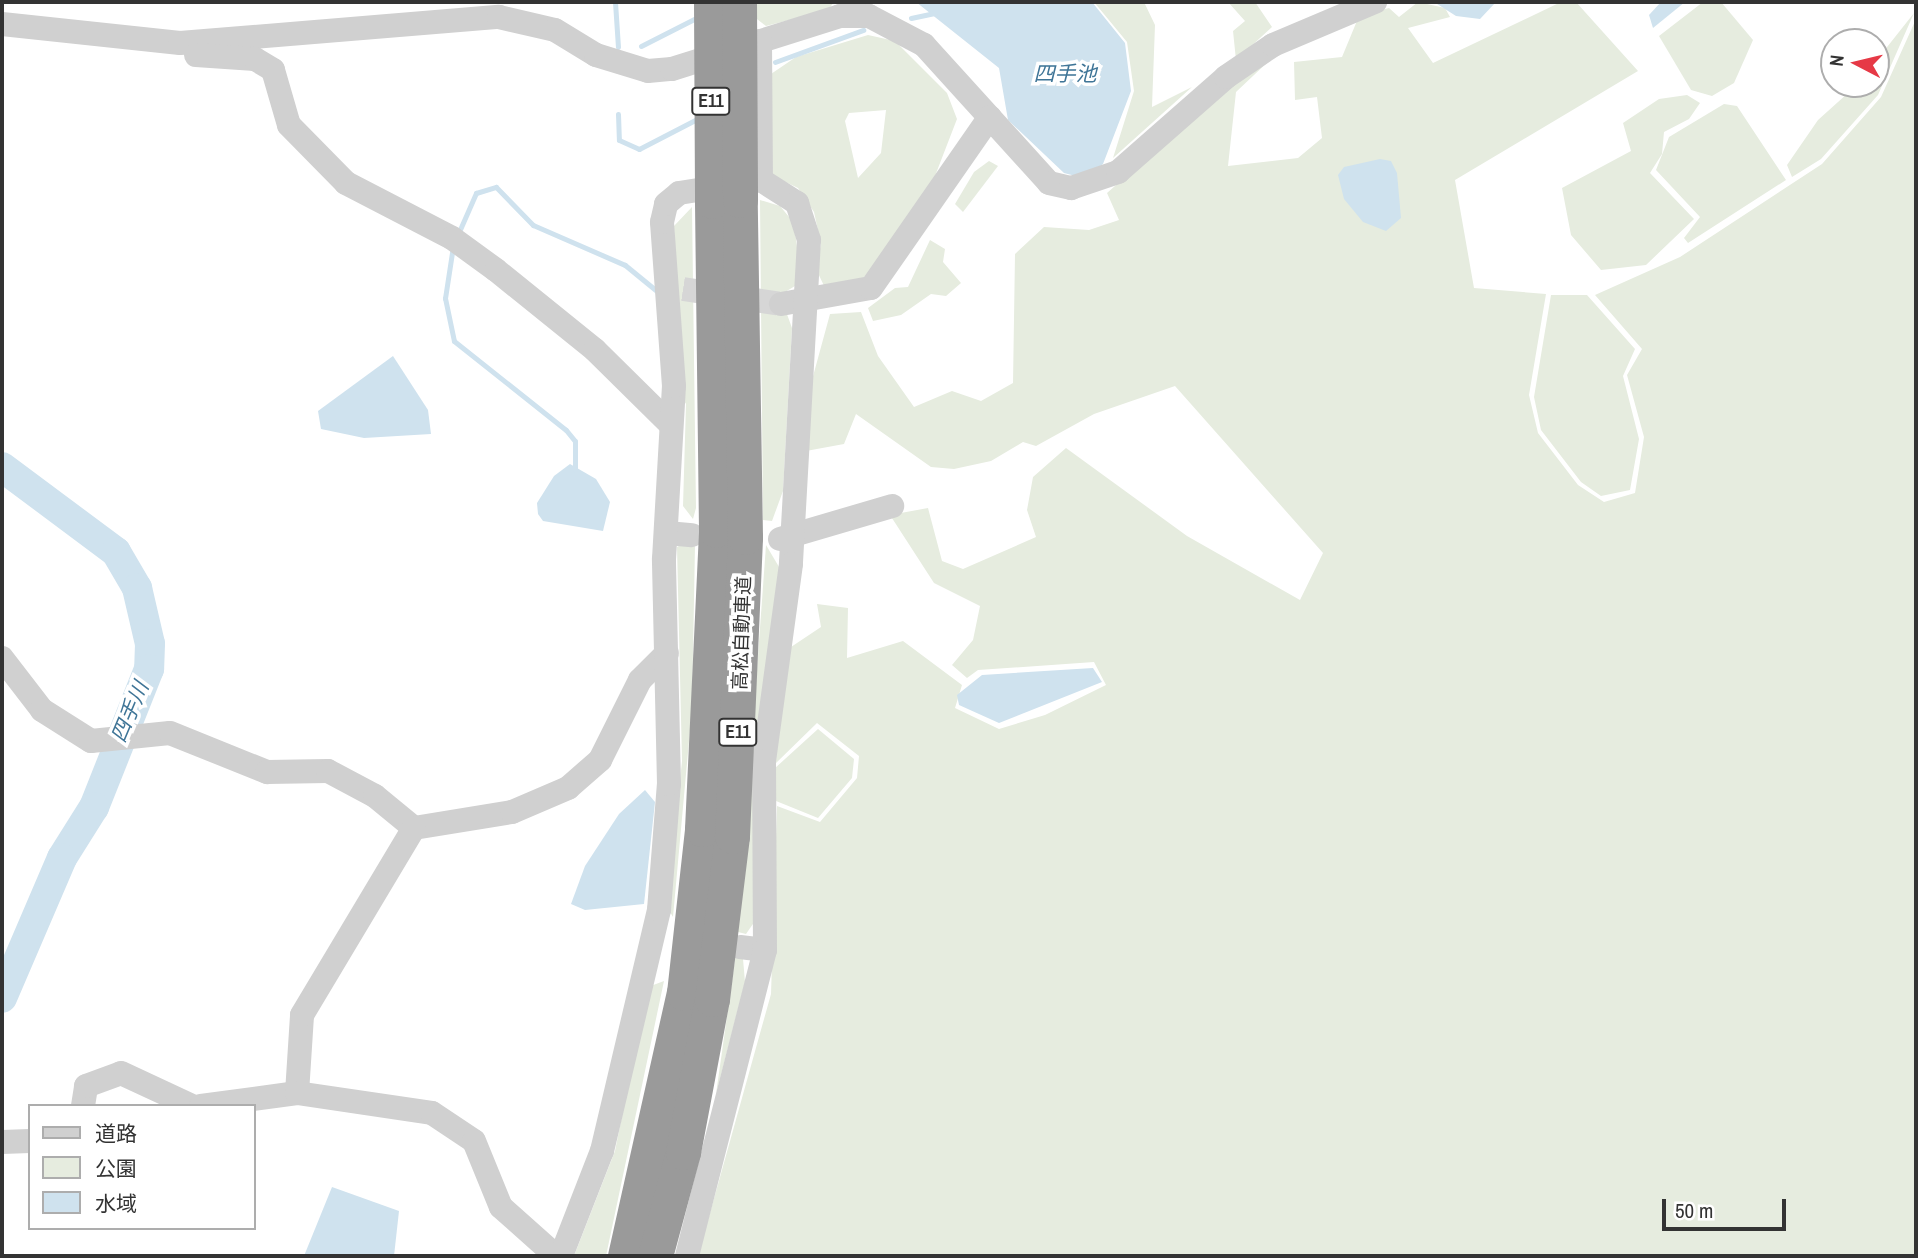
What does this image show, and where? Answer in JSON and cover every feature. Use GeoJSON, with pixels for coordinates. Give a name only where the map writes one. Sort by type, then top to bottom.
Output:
{"type":"FeatureCollection","features":[{"type":"Feature","properties":{"kind":"highway","name":"高松自動車道"},"geometry":{"type":"LineString","coordinates":[[625,1256],[684,993],[702,829],[716,530],[738,193],[711,2]]}},
{"type":"Feature","properties":{"kind":"highway","name":"高松自動車道"},"geometry":{"type":"LineString","coordinates":[[655,1256],[710,1012],[732,836],[745,537],[738,193],[739,2]]}},
{"type":"Feature","properties":{"kind":"street"},"geometry":{"type":"LineString","coordinates":[[2,24],[152,41],[499,17],[555,30],[596,55],[648,71],[760,41],[843,9],[899,28],[924,45],[1049,183],[1090,186],[1118,172],[1226,77],[1273,45],[1376,2]]}},
{"type":"Feature","properties":{"kind":"street"},"geometry":{"type":"LineString","coordinates":[[152,41],[163,53],[255,59],[273,70],[289,125],[346,183],[454,239],[595,350],[670,424]]}},
{"type":"Feature","properties":{"kind":"street"},"geometry":{"type":"LineString","coordinates":[[738,193],[760,41]]}},
{"type":"Feature","properties":{"kind":"street"},"geometry":{"type":"LineString","coordinates":[[793,302],[871,288],[990,117]]}},
{"type":"Feature","properties":{"kind":"street"},"geometry":{"type":"LineString","coordinates":[[216,1104],[297,1093],[432,1113],[456,1124],[474,1141],[501,1207],[559,1256],[602,1151],[662,938],[669,784],[667,533],[675,288],[666,204],[698,187],[796,203],[806,218],[793,302],[786,539],[764,761],[753,948],[687,1256]]}},
{"type":"Feature","properties":{"kind":"street"},"geometry":{"type":"LineString","coordinates":[[786,539],[892,506]]}},
{"type":"Feature","properties":{"kind":"street"},"geometry":{"type":"LineString","coordinates":[[667,533],[692,535]]}},
{"type":"Feature","properties":{"kind":"street"},"geometry":{"type":"LineString","coordinates":[[2,658],[50,716],[91,741],[170,733],[267,772],[328,771],[374,796],[414,828],[512,813],[568,788],[600,760],[640,680],[667,653]]}},
{"type":"Feature","properties":{"kind":"street"},"geometry":{"type":"LineString","coordinates":[[297,1093],[302,1015],[414,828]]}},
{"type":"Feature","properties":{"kind":"street"},"geometry":{"type":"LineString","coordinates":[[83,1104],[86,1086],[121,1073],[187,1104]]}},
{"type":"Feature","properties":{"kind":"street"},"geometry":{"type":"LineString","coordinates":[[2,1142],[28,1141]]}},
{"type":"Feature","properties":{"kind":"green space"},"geometry":{"type":"Polygon","coordinates":[[[752,2],[834,2],[828,10],[766,26],[753,16],[752,2]]]}},
{"type":"Feature","properties":{"kind":"green space"},"geometry":{"type":"Polygon","coordinates":[[[1094,2],[1144,2],[1155,25],[1152,107],[1192,87],[1113,158],[1134,91],[1127,42],[1094,2]]]}},
{"type":"Feature","properties":{"kind":"green space"},"geometry":{"type":"Polygon","coordinates":[[[1228,2],[1255,2],[1272,27],[1236,60],[1233,31],[1245,21],[1228,2]]]}},
{"type":"Feature","properties":{"kind":"green space"},"geometry":{"type":"Polygon","coordinates":[[[1418,2],[1445,8],[1450,17],[1408,28],[1433,63],[1561,2],[1576,2],[1638,71],[1455,180],[1474,288],[1546,294],[1529,395],[1538,433],[1578,485],[1604,502],[1635,493],[1644,437],[1627,375],[1642,349],[1595,295],[1680,257],[1822,164],[1880,98],[1890,98],[1890,77],[1916,19],[1916,1256],[698,1256],[771,994],[777,806],[820,822],[857,778],[859,756],[817,723],[775,764],[791,647],[821,627],[817,604],[848,608],[847,658],[903,641],[962,685],[955,708],[999,729],[1045,715],[1106,685],[1094,662],[978,670],[967,678],[952,665],[973,640],[980,606],[934,583],[890,515],[928,508],[942,561],[963,569],[1036,537],[1027,510],[1033,477],[1066,448],[1187,536],[1300,600],[1323,553],[1175,386],[1094,414],[1036,446],[1023,442],[991,461],[954,469],[931,467],[856,414],[844,444],[806,451],[809,391],[830,314],[861,312],[878,356],[914,407],[952,391],[981,401],[1013,383],[1015,254],[1044,227],[1089,230],[1119,220],[1107,193],[1215,98],[1274,56],[1236,92],[1228,166],[1298,158],[1322,138],[1317,97],[1295,100],[1294,62],[1342,57],[1359,16],[1389,8],[1399,17],[1418,2]]]}},
{"type":"Feature","properties":{"kind":"green space"},"geometry":{"type":"Polygon","coordinates":[[[1703,2],[1721,2],[1753,40],[1734,83],[1712,96],[1691,90],[1659,36],[1703,2]]]}},
{"type":"Feature","properties":{"kind":"green space"},"geometry":{"type":"Polygon","coordinates":[[[1914,13],[1890,68],[1890,43],[1914,13]]]}},
{"type":"Feature","properties":{"kind":"green space"},"geometry":{"type":"Polygon","coordinates":[[[868,35],[895,41],[947,93],[957,119],[935,176],[879,266],[852,286],[826,290],[816,269],[821,244],[814,212],[798,188],[767,173],[768,76],[796,57],[868,35]],[[886,110],[849,113],[845,121],[858,178],[881,153],[886,110]]]}},
{"type":"Feature","properties":{"kind":"green space"},"geometry":{"type":"Polygon","coordinates":[[[1687,95],[1700,103],[1689,119],[1664,132],[1662,154],[1650,173],[1694,219],[1646,265],[1601,270],[1571,235],[1562,188],[1631,151],[1623,123],[1659,99],[1687,95]]]}},
{"type":"Feature","properties":{"kind":"green space"},"geometry":{"type":"Polygon","coordinates":[[[1842,98],[1875,98],[1821,159],[1792,177],[1787,165],[1818,120],[1842,98]]]}},
{"type":"Feature","properties":{"kind":"green space"},"geometry":{"type":"Polygon","coordinates":[[[1724,104],[1737,106],[1786,180],[1688,243],[1684,238],[1700,217],[1656,170],[1669,137],[1724,104]]]}},
{"type":"Feature","properties":{"kind":"green space"},"geometry":{"type":"Polygon","coordinates":[[[989,161],[998,166],[963,212],[955,204],[974,172],[989,161]]]}},
{"type":"Feature","properties":{"kind":"green space"},"geometry":{"type":"Polygon","coordinates":[[[760,200],[780,206],[794,223],[798,255],[795,286],[780,295],[792,328],[783,491],[772,521],[763,520],[760,200]]]}},
{"type":"Feature","properties":{"kind":"green space"},"geometry":{"type":"Polygon","coordinates":[[[692,207],[696,508],[693,519],[683,506],[686,404],[680,394],[674,226],[692,207]]]}},
{"type":"Feature","properties":{"kind":"green space"},"geometry":{"type":"Polygon","coordinates":[[[930,240],[945,249],[943,262],[961,283],[946,296],[931,294],[901,315],[873,321],[868,308],[895,288],[908,287],[930,240]]]}},
{"type":"Feature","properties":{"kind":"green space"},"geometry":{"type":"Polygon","coordinates":[[[1551,295],[1587,295],[1635,349],[1623,376],[1639,439],[1630,490],[1601,496],[1581,482],[1541,430],[1534,397],[1551,295]]]}},
{"type":"Feature","properties":{"kind":"green space"},"geometry":{"type":"Polygon","coordinates":[[[687,542],[695,545],[692,708],[673,917],[667,907],[682,761],[677,547],[687,542]]]}},
{"type":"Feature","properties":{"kind":"green space"},"geometry":{"type":"Polygon","coordinates":[[[766,545],[782,572],[755,921],[746,934],[738,932],[766,545]]]}},
{"type":"Feature","properties":{"kind":"green space"},"geometry":{"type":"Polygon","coordinates":[[[818,729],[854,759],[852,778],[818,818],[776,801],[774,769],[818,729]]]}},
{"type":"Feature","properties":{"kind":"green space"},"geometry":{"type":"Polygon","coordinates":[[[736,953],[743,959],[745,982],[716,1094],[736,953]]]}},
{"type":"Feature","properties":{"kind":"green space"},"geometry":{"type":"Polygon","coordinates":[[[664,981],[606,1256],[574,1256],[615,1151],[648,987],[664,981]]]}},
{"type":"Feature","properties":{"kind":"water","name":"四手池"},"geometry":{"type":"Polygon","coordinates":[[[916,2],[1092,2],[1125,43],[1131,91],[1103,164],[1083,178],[1064,173],[1008,120],[999,68],[916,2]]]}},
{"type":"Feature","properties":{"kind":"water"},"geometry":{"type":"Polygon","coordinates":[[[1434,2],[1496,2],[1480,19],[1456,16],[1434,2]]]}},
{"type":"Feature","properties":{"kind":"water"},"geometry":{"type":"Polygon","coordinates":[[[1661,2],[1685,2],[1653,28],[1649,15],[1661,2]]]}},
{"type":"Feature","properties":{"kind":"water"},"geometry":{"type":"Polygon","coordinates":[[[1380,159],[1391,161],[1397,173],[1401,218],[1386,231],[1363,222],[1344,199],[1338,175],[1344,167],[1380,159]]]}},
{"type":"Feature","properties":{"kind":"water"},"geometry":{"type":"Polygon","coordinates":[[[393,356],[428,410],[431,434],[364,438],[321,429],[318,411],[393,356]]]}},
{"type":"Feature","properties":{"kind":"water"},"geometry":{"type":"Polygon","coordinates":[[[570,464],[596,479],[610,502],[603,531],[543,521],[538,514],[537,503],[554,476],[570,464]]]}},
{"type":"Feature","properties":{"kind":"water"},"geometry":{"type":"Polygon","coordinates":[[[1093,668],[1102,682],[999,723],[959,705],[957,695],[982,675],[1093,668]]]}},
{"type":"Feature","properties":{"kind":"water"},"geometry":{"type":"Polygon","coordinates":[[[645,790],[655,802],[644,904],[585,910],[571,904],[585,866],[619,814],[645,790]]]}},
{"type":"Feature","properties":{"kind":"water"},"geometry":{"type":"Polygon","coordinates":[[[332,1187],[399,1211],[394,1256],[304,1256],[332,1187]]]}},
{"type":"Feature","properties":{"kind":"waterway"},"geometry":{"type":"LineString","coordinates":[[615,2],[618,47]]}},
{"type":"Feature","properties":{"kind":"waterway"},"geometry":{"type":"LineString","coordinates":[[911,18],[934,13]]}},
{"type":"Feature","properties":{"kind":"waterway"},"geometry":{"type":"LineString","coordinates":[[641,46],[698,17]]}},
{"type":"Feature","properties":{"kind":"waterway"},"geometry":{"type":"LineString","coordinates":[[775,62],[863,30]]}},
{"type":"Feature","properties":{"kind":"waterway"},"geometry":{"type":"LineString","coordinates":[[618,114],[619,140],[639,149],[699,118]]}},
{"type":"Feature","properties":{"kind":"waterway"},"geometry":{"type":"LineString","coordinates":[[458,234],[476,193],[496,187],[533,225],[625,265],[658,292]]}},
{"type":"Feature","properties":{"kind":"waterway"},"geometry":{"type":"LineString","coordinates":[[453,246],[445,298],[454,341],[566,430],[575,441],[575,470]]}},
{"type":"Feature","properties":{"kind":"waterway","name":"四手川"},"geometry":{"type":"LineString","coordinates":[[2,467],[116,552],[137,588],[150,644],[149,669],[94,807],[62,858],[2,998]]}},
{"type":"Feature","properties":{"kind":"tunnel"},"geometry":{"type":"LineString","coordinates":[[683,289],[781,304]]}}]}
